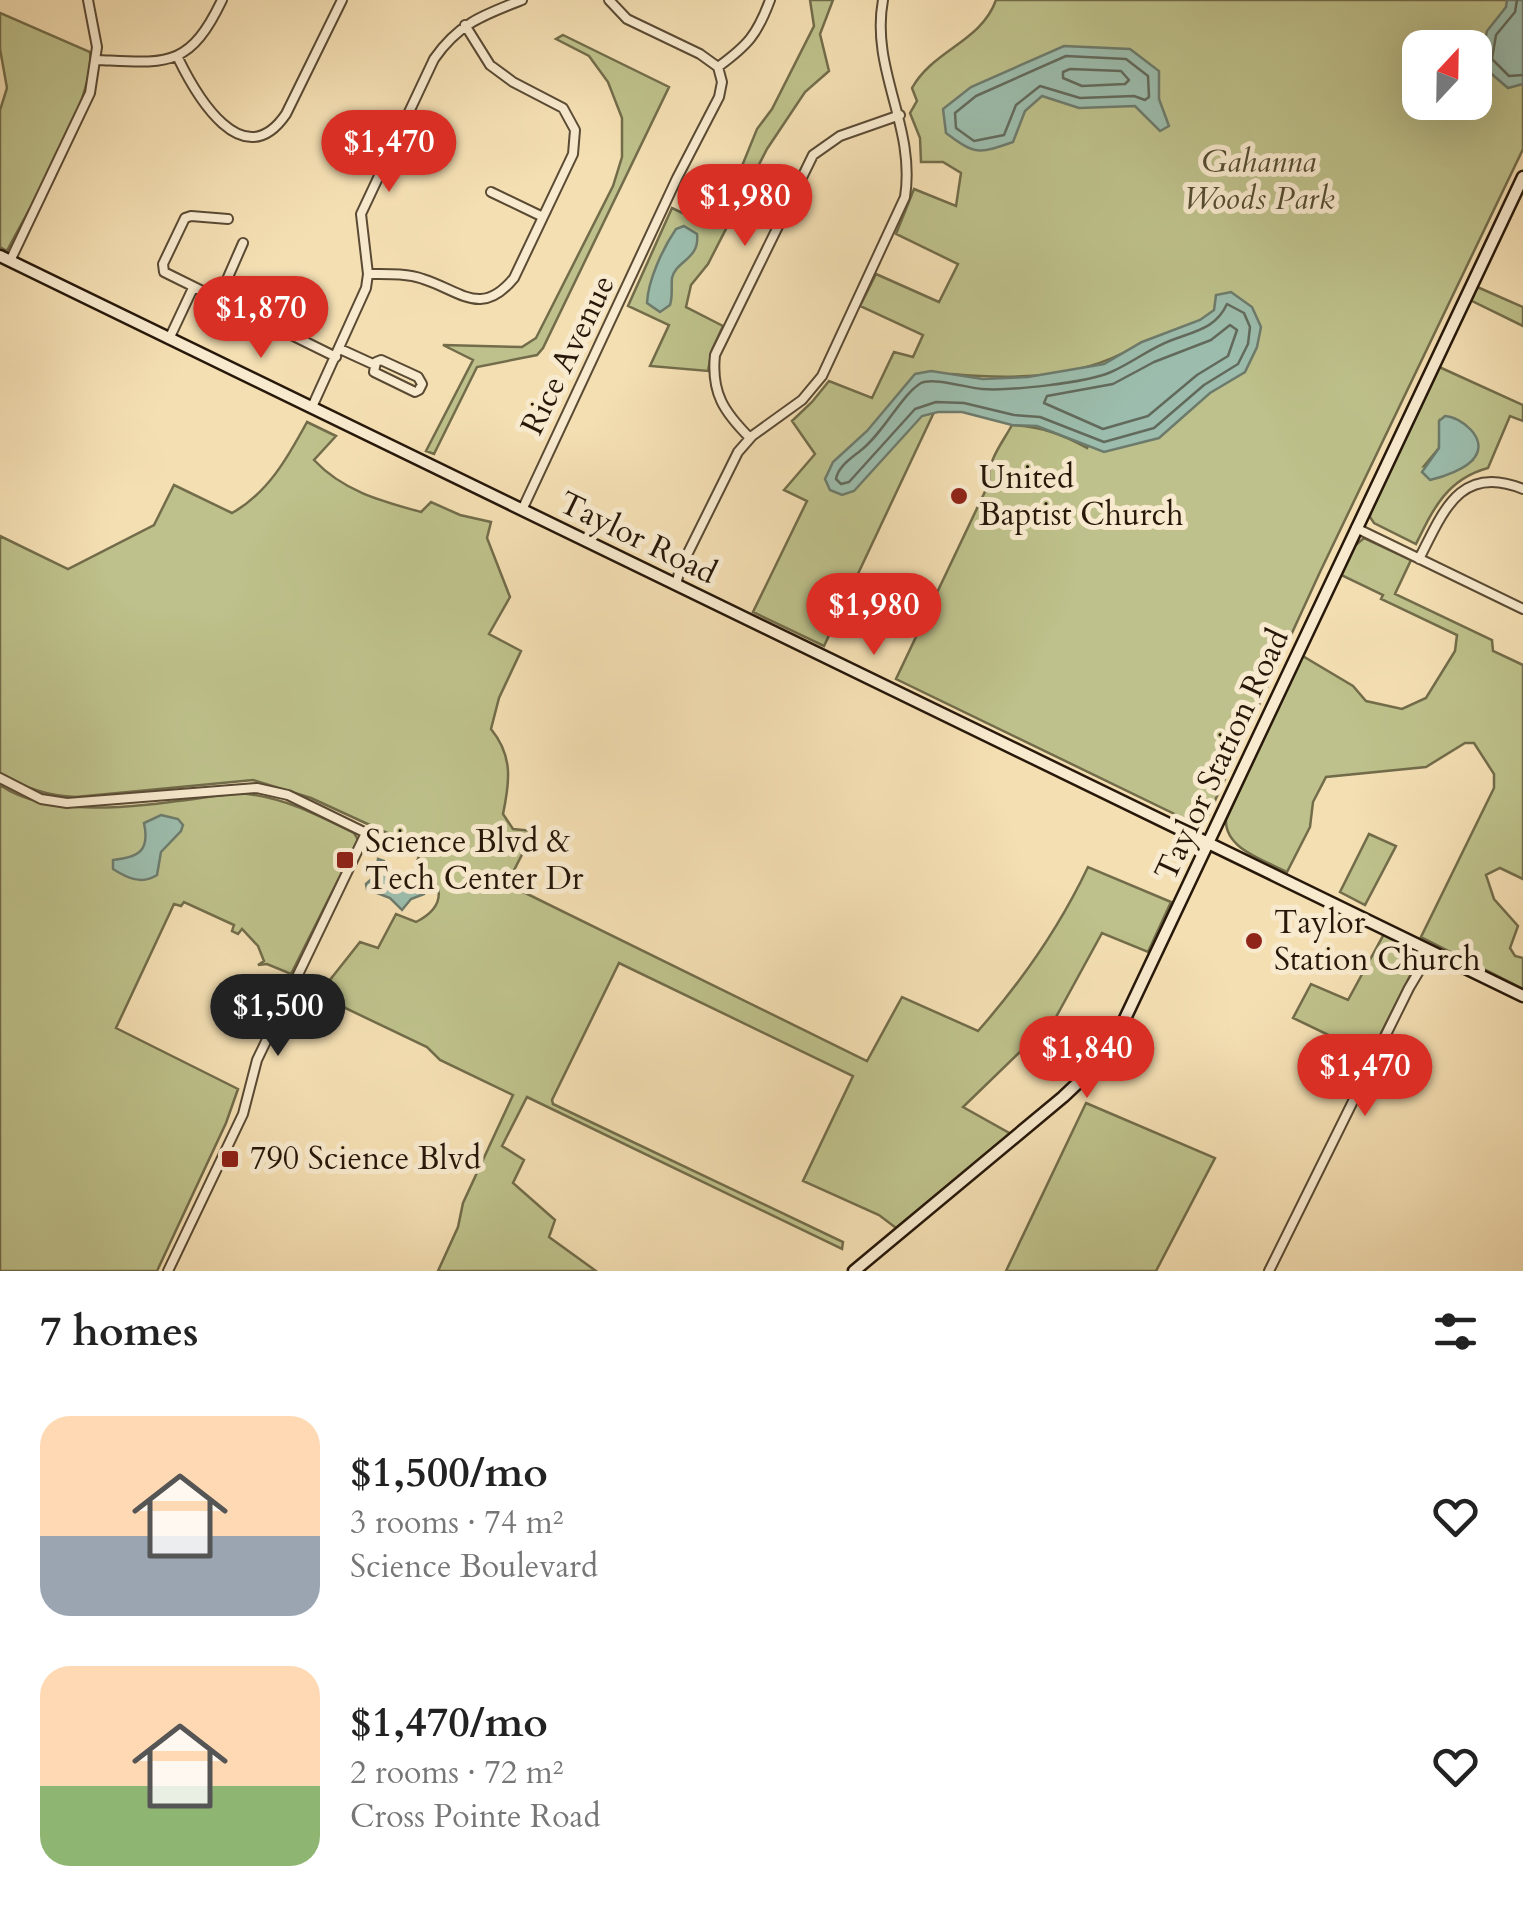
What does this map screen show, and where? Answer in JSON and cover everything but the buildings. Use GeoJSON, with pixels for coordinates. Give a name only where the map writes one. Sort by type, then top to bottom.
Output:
{"type":"FeatureCollection","features":[{"type":"Feature","properties":{"kind":"main road","name":"Taylor Station Road"},"geometry":{"type":"LineString","coordinates":[[854,1271],[1099,1062],[1121,1027],[1523,177]]}},
{"type":"Feature","properties":{"kind":"main road","name":"Taylor Road"},"geometry":{"type":"LineString","coordinates":[[5,259],[1523,996]]}},
{"type":"Feature","properties":{"kind":"street"},"geometry":{"type":"LineString","coordinates":[[5,259],[82,112],[97,60],[95,24],[88,0]]}},
{"type":"Feature","properties":{"kind":"street"},"geometry":{"type":"LineString","coordinates":[[97,60],[150,62],[178,58],[206,33],[222,0]]}},
{"type":"Feature","properties":{"kind":"street"},"geometry":{"type":"LineString","coordinates":[[178,58],[191,87],[216,118],[234,132],[250,137],[267,134],[286,114],[342,0]]}},
{"type":"Feature","properties":{"kind":"street"},"geometry":{"type":"LineString","coordinates":[[312,407],[366,288],[361,214],[434,59],[449,37],[465,25],[502,4],[522,0]]}},
{"type":"Feature","properties":{"kind":"street"},"geometry":{"type":"LineString","coordinates":[[609,0],[628,19],[718,67],[748,46],[760,28],[770,0]]}},
{"type":"Feature","properties":{"kind":"street"},"geometry":{"type":"LineString","coordinates":[[676,584],[728,468],[750,438],[789,412],[822,376],[905,197],[908,176],[900,115],[880,46],[883,0]]}},
{"type":"Feature","properties":{"kind":"street"},"geometry":{"type":"LineString","coordinates":[[368,274],[422,278],[469,299],[484,299],[502,292],[514,278],[573,154],[575,130],[563,108],[490,65],[465,25]]}},
{"type":"Feature","properties":{"kind":"street","name":"Rice Avenue"},"geometry":{"type":"LineString","coordinates":[[522,510],[677,178],[719,97],[722,82],[718,67]]}},
{"type":"Feature","properties":{"kind":"street"},"geometry":{"type":"LineString","coordinates":[[750,438],[720,404],[713,375],[715,355],[813,155],[840,136],[900,115]]}},
{"type":"Feature","properties":{"kind":"street"},"geometry":{"type":"LineString","coordinates":[[491,192],[543,217]]}},
{"type":"Feature","properties":{"kind":"street"},"geometry":{"type":"LineString","coordinates":[[228,218],[184,218],[162,268],[167,275],[338,353],[375,365]]}},
{"type":"Feature","properties":{"kind":"street"},"geometry":{"type":"LineString","coordinates":[[218,300],[243,243]]}},
{"type":"Feature","properties":{"kind":"street"},"geometry":{"type":"LineString","coordinates":[[169,339],[194,288]]}},
{"type":"Feature","properties":{"kind":"street"},"geometry":{"type":"LineString","coordinates":[[381,360],[418,377],[420,390],[414,392],[376,374],[375,365],[381,360]]}},
{"type":"Feature","properties":{"kind":"street"},"geometry":{"type":"LineString","coordinates":[[1419,559],[1442,513],[1461,490],[1489,481],[1523,489]]}},
{"type":"Feature","properties":{"kind":"street"},"geometry":{"type":"LineString","coordinates":[[1356,528],[1523,609]]}},
{"type":"Feature","properties":{"kind":"street"},"geometry":{"type":"LineString","coordinates":[[0,778],[40,799],[67,803],[257,788],[288,794],[366,832],[257,1060],[243,1114],[168,1271]]}},
{"type":"Feature","properties":{"kind":"street"},"geometry":{"type":"LineString","coordinates":[[1269,1271],[1431,951]]}},
{"type":"Feature","properties":{"kind":"green space"},"geometry":{"type":"Polygon","coordinates":[[[810,0],[833,0],[820,34],[829,71],[805,92],[767,149],[708,264],[691,285],[686,307],[723,326],[708,371],[650,366],[669,325],[628,306],[672,208],[714,228],[720,220],[757,129],[772,109],[814,26],[810,0]]]}},
{"type":"Feature","properties":{"kind":"green space","name":"Gahanna Woods Park"},"geometry":{"type":"Polygon","coordinates":[[[996,0],[1523,0],[1523,149],[1207,818],[1185,819],[896,679],[990,481],[993,459],[1012,425],[1051,432],[1087,448],[1142,342],[1075,370],[1001,377],[952,374],[824,646],[753,612],[807,501],[784,490],[815,454],[792,421],[829,381],[872,398],[894,352],[913,357],[923,335],[860,306],[876,274],[939,302],[958,264],[896,234],[914,189],[956,206],[961,173],[943,162],[921,162],[920,138],[910,113],[917,101],[912,88],[932,64],[979,26],[996,0]]]}},
{"type":"Feature","properties":{"kind":"green space"},"geometry":{"type":"Polygon","coordinates":[[[0,13],[90,52],[83,96],[72,123],[7,251],[0,247],[0,110],[7,88],[0,49],[0,13]]]}},
{"type":"Feature","properties":{"kind":"green space"},"geometry":{"type":"Polygon","coordinates":[[[563,35],[669,87],[543,348],[537,355],[477,367],[434,454],[426,451],[473,360],[443,345],[522,347],[536,338],[613,186],[622,157],[622,118],[608,82],[589,56],[556,39],[563,35]]]}},
{"type":"Feature","properties":{"kind":"green space"},"geometry":{"type":"Polygon","coordinates":[[[1475,286],[1523,307],[1523,326],[1468,299],[1475,286]]]}},
{"type":"Feature","properties":{"kind":"green space"},"geometry":{"type":"Polygon","coordinates":[[[1437,366],[1523,405],[1523,421],[1510,416],[1488,468],[1462,480],[1443,497],[1416,544],[1374,523],[1371,508],[1437,366]],[[1440,421],[1439,448],[1424,466],[1472,460],[1440,421]]]}},
{"type":"Feature","properties":{"kind":"green space"},"geometry":{"type":"Polygon","coordinates":[[[307,422],[336,436],[314,460],[337,480],[377,499],[421,512],[431,502],[460,515],[491,522],[487,538],[510,597],[489,634],[521,651],[499,698],[491,729],[503,749],[508,769],[503,814],[513,829],[534,831],[507,884],[867,1061],[902,997],[978,1031],[1039,953],[1088,867],[1171,902],[1148,952],[1102,933],[1056,1017],[963,1107],[1011,1134],[896,1228],[879,1215],[803,1181],[853,1076],[619,963],[553,1104],[843,1242],[842,1249],[527,1097],[502,1146],[524,1160],[513,1183],[555,1220],[549,1237],[596,1271],[438,1271],[458,1227],[463,1203],[513,1095],[440,1060],[427,1047],[318,995],[360,942],[378,948],[396,914],[416,922],[433,909],[439,894],[437,886],[415,866],[422,849],[311,798],[253,780],[76,797],[36,790],[0,773],[0,536],[68,569],[154,525],[174,485],[232,513],[267,485],[307,422]]]}},
{"type":"Feature","properties":{"kind":"green space"},"geometry":{"type":"Polygon","coordinates":[[[1364,538],[1411,560],[1395,594],[1492,640],[1493,651],[1523,665],[1523,879],[1500,868],[1486,875],[1494,899],[1518,926],[1510,948],[1515,956],[1523,958],[1523,989],[1421,937],[1494,788],[1494,774],[1474,743],[1465,743],[1426,767],[1326,777],[1313,802],[1310,827],[1287,872],[1239,846],[1227,830],[1226,820],[1301,655],[1353,686],[1366,701],[1402,709],[1426,698],[1455,651],[1457,635],[1339,574],[1351,549],[1364,538]]]}},
{"type":"Feature","properties":{"kind":"green space"},"geometry":{"type":"Polygon","coordinates":[[[0,785],[53,805],[84,807],[240,793],[256,795],[313,813],[354,833],[358,840],[291,974],[267,964],[258,965],[264,961],[258,946],[242,929],[238,934],[232,931],[234,925],[184,902],[181,906],[174,904],[116,1028],[238,1089],[157,1271],[0,1271],[0,785]]]}},
{"type":"Feature","properties":{"kind":"green space"},"geometry":{"type":"Polygon","coordinates":[[[1369,834],[1396,846],[1365,905],[1340,892],[1369,834]]]}},
{"type":"Feature","properties":{"kind":"green space"},"geometry":{"type":"Polygon","coordinates":[[[1384,934],[1411,947],[1416,964],[1370,1055],[1293,1018],[1311,984],[1348,1000],[1384,934]]]}},
{"type":"Feature","properties":{"kind":"green space"},"geometry":{"type":"Polygon","coordinates":[[[1086,1103],[1215,1158],[1156,1271],[1006,1271],[1086,1103]]]}},
{"type":"Feature","properties":{"kind":"water"},"geometry":{"type":"Polygon","coordinates":[[[1507,0],[1523,0],[1523,84],[1508,88],[1492,74],[1492,30],[1488,30],[1507,0]]]}},
{"type":"Feature","properties":{"kind":"water"},"geometry":{"type":"Polygon","coordinates":[[[1064,46],[1130,49],[1159,71],[1159,99],[1169,126],[1160,131],[1135,106],[1079,108],[1042,96],[1025,111],[1013,142],[978,150],[946,133],[943,109],[971,87],[1064,46]]]}},
{"type":"Feature","properties":{"kind":"water"},"geometry":{"type":"Polygon","coordinates":[[[684,226],[697,234],[697,243],[674,272],[670,305],[660,312],[647,303],[650,284],[671,237],[684,226]]]}},
{"type":"Feature","properties":{"kind":"water"},"geometry":{"type":"Polygon","coordinates":[[[1231,292],[1252,307],[1261,327],[1245,372],[1210,393],[1159,438],[1104,452],[1037,426],[1012,425],[962,412],[938,412],[922,416],[854,491],[842,495],[830,490],[825,479],[833,462],[867,431],[915,374],[931,371],[983,379],[1028,377],[1104,364],[1142,342],[1200,320],[1214,310],[1216,295],[1231,292]]]}},
{"type":"Feature","properties":{"kind":"water"},"geometry":{"type":"Polygon","coordinates":[[[1445,416],[1471,430],[1478,450],[1466,465],[1430,480],[1422,472],[1439,448],[1439,421],[1445,416]]]}},
{"type":"Feature","properties":{"kind":"water"},"geometry":{"type":"Polygon","coordinates":[[[161,815],[178,819],[183,825],[161,852],[157,875],[135,879],[113,869],[113,860],[140,851],[145,840],[144,823],[161,815]]]}},
{"type":"Feature","properties":{"kind":"water"},"geometry":{"type":"Polygon","coordinates":[[[378,859],[384,861],[386,872],[398,878],[420,880],[424,894],[411,899],[402,910],[390,898],[367,889],[366,884],[376,875],[378,859]]]}},
{"type":"Feature","properties":{"kind":"place","name":"United Baptist Church"},"geometry":{"type":"Point","coordinates":[959,496]}},
{"type":"Feature","properties":{"kind":"place","name":"Science Blvd & Tech Center Dr"},"geometry":{"type":"Point","coordinates":[345,860]}},
{"type":"Feature","properties":{"kind":"place","name":"Taylor Station Church"},"geometry":{"type":"Point","coordinates":[1254,941]}},
{"type":"Feature","properties":{"kind":"place","name":"790 Science Blvd"},"geometry":{"type":"Point","coordinates":[230,1159]}}]}
